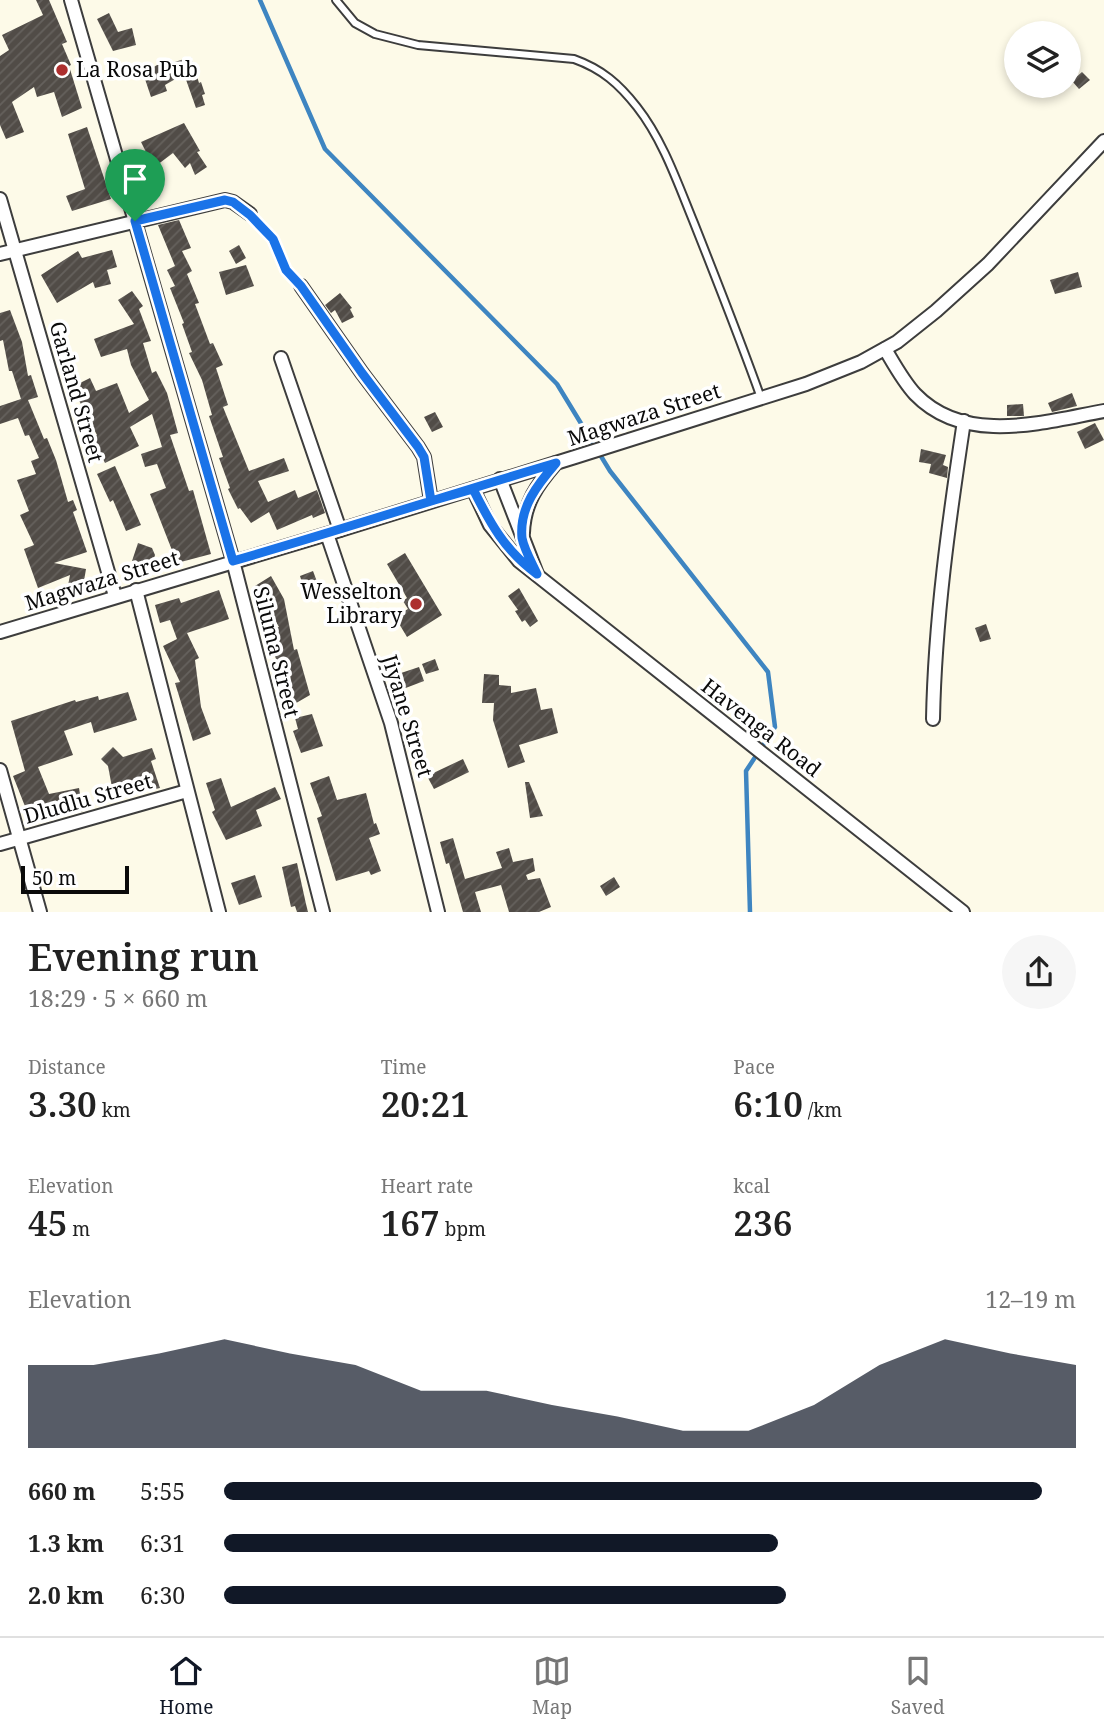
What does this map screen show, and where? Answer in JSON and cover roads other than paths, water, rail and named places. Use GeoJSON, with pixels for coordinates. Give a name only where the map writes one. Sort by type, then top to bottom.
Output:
{"type":"FeatureCollection","features":[{"type":"Feature","properties":{"kind":"street","name":"Siluma Street"},"geometry":{"type":"LineString","coordinates":[[71,0],[233,561],[323,912]]}},
{"type":"Feature","properties":{"kind":"street","name":"Magwaza Street"},"geometry":{"type":"LineString","coordinates":[[0,632],[618,444],[806,384],[861,362],[919,325],[988,264],[1104,141]]}},
{"type":"Feature","properties":{"kind":"street","name":"Garland Street"},"geometry":{"type":"LineString","coordinates":[[0,199],[115,596]]}},
{"type":"Feature","properties":{"kind":"street"},"geometry":{"type":"LineString","coordinates":[[0,254],[225,200],[233,202],[250,215]]}},
{"type":"Feature","properties":{"kind":"street"},"geometry":{"type":"LineString","coordinates":[[301,286],[418,447],[424,457],[431,501]]}},
{"type":"Feature","properties":{"kind":"street"},"geometry":{"type":"LineString","coordinates":[[885,349],[916,394],[944,414],[964,421],[993,427],[1016,427],[1104,411]]}},
{"type":"Feature","properties":{"kind":"street","name":"Jiyane Street"},"geometry":{"type":"LineString","coordinates":[[281,358],[391,723],[438,912]]}},
{"type":"Feature","properties":{"kind":"street"},"geometry":{"type":"LineString","coordinates":[[933,719],[939,612],[964,421]]}},
{"type":"Feature","properties":{"kind":"street"},"geometry":{"type":"LineString","coordinates":[[522,539],[524,515],[531,496],[556,463]]}},
{"type":"Feature","properties":{"kind":"street","name":"Havenga Road"},"geometry":{"type":"LineString","coordinates":[[500,479],[537,574]]}},
{"type":"Feature","properties":{"kind":"street","name":"Havenga Road"},"geometry":{"type":"LineString","coordinates":[[473,489],[490,525],[519,561],[962,912]]}},
{"type":"Feature","properties":{"kind":"street"},"geometry":{"type":"LineString","coordinates":[[136,590],[219,912]]}},
{"type":"Feature","properties":{"kind":"street"},"geometry":{"type":"LineString","coordinates":[[0,770],[40,912]]}},
{"type":"Feature","properties":{"kind":"street","name":"Dludlu Street"},"geometry":{"type":"LineString","coordinates":[[0,844],[187,791]]}},
{"type":"Feature","properties":{"kind":"lane"},"geometry":{"type":"LineString","coordinates":[[336,0],[355,23],[375,34],[418,45],[574,59],[594,66],[609,77],[644,118],[678,184],[731,314],[761,398]]}},
{"type":"Feature","properties":{"kind":"waterway"},"geometry":{"type":"LineString","coordinates":[[260,0],[325,149],[557,384],[610,471],[768,672],[775,727],[746,771],[750,912]]}},
{"type":"Feature","properties":{"kind":"place","name":"La Rosa Pub"},"geometry":{"type":"Point","coordinates":[62,70]}},
{"type":"Feature","properties":{"kind":"place","name":"Wesselton Library"},"geometry":{"type":"Point","coordinates":[416,604]}}]}
